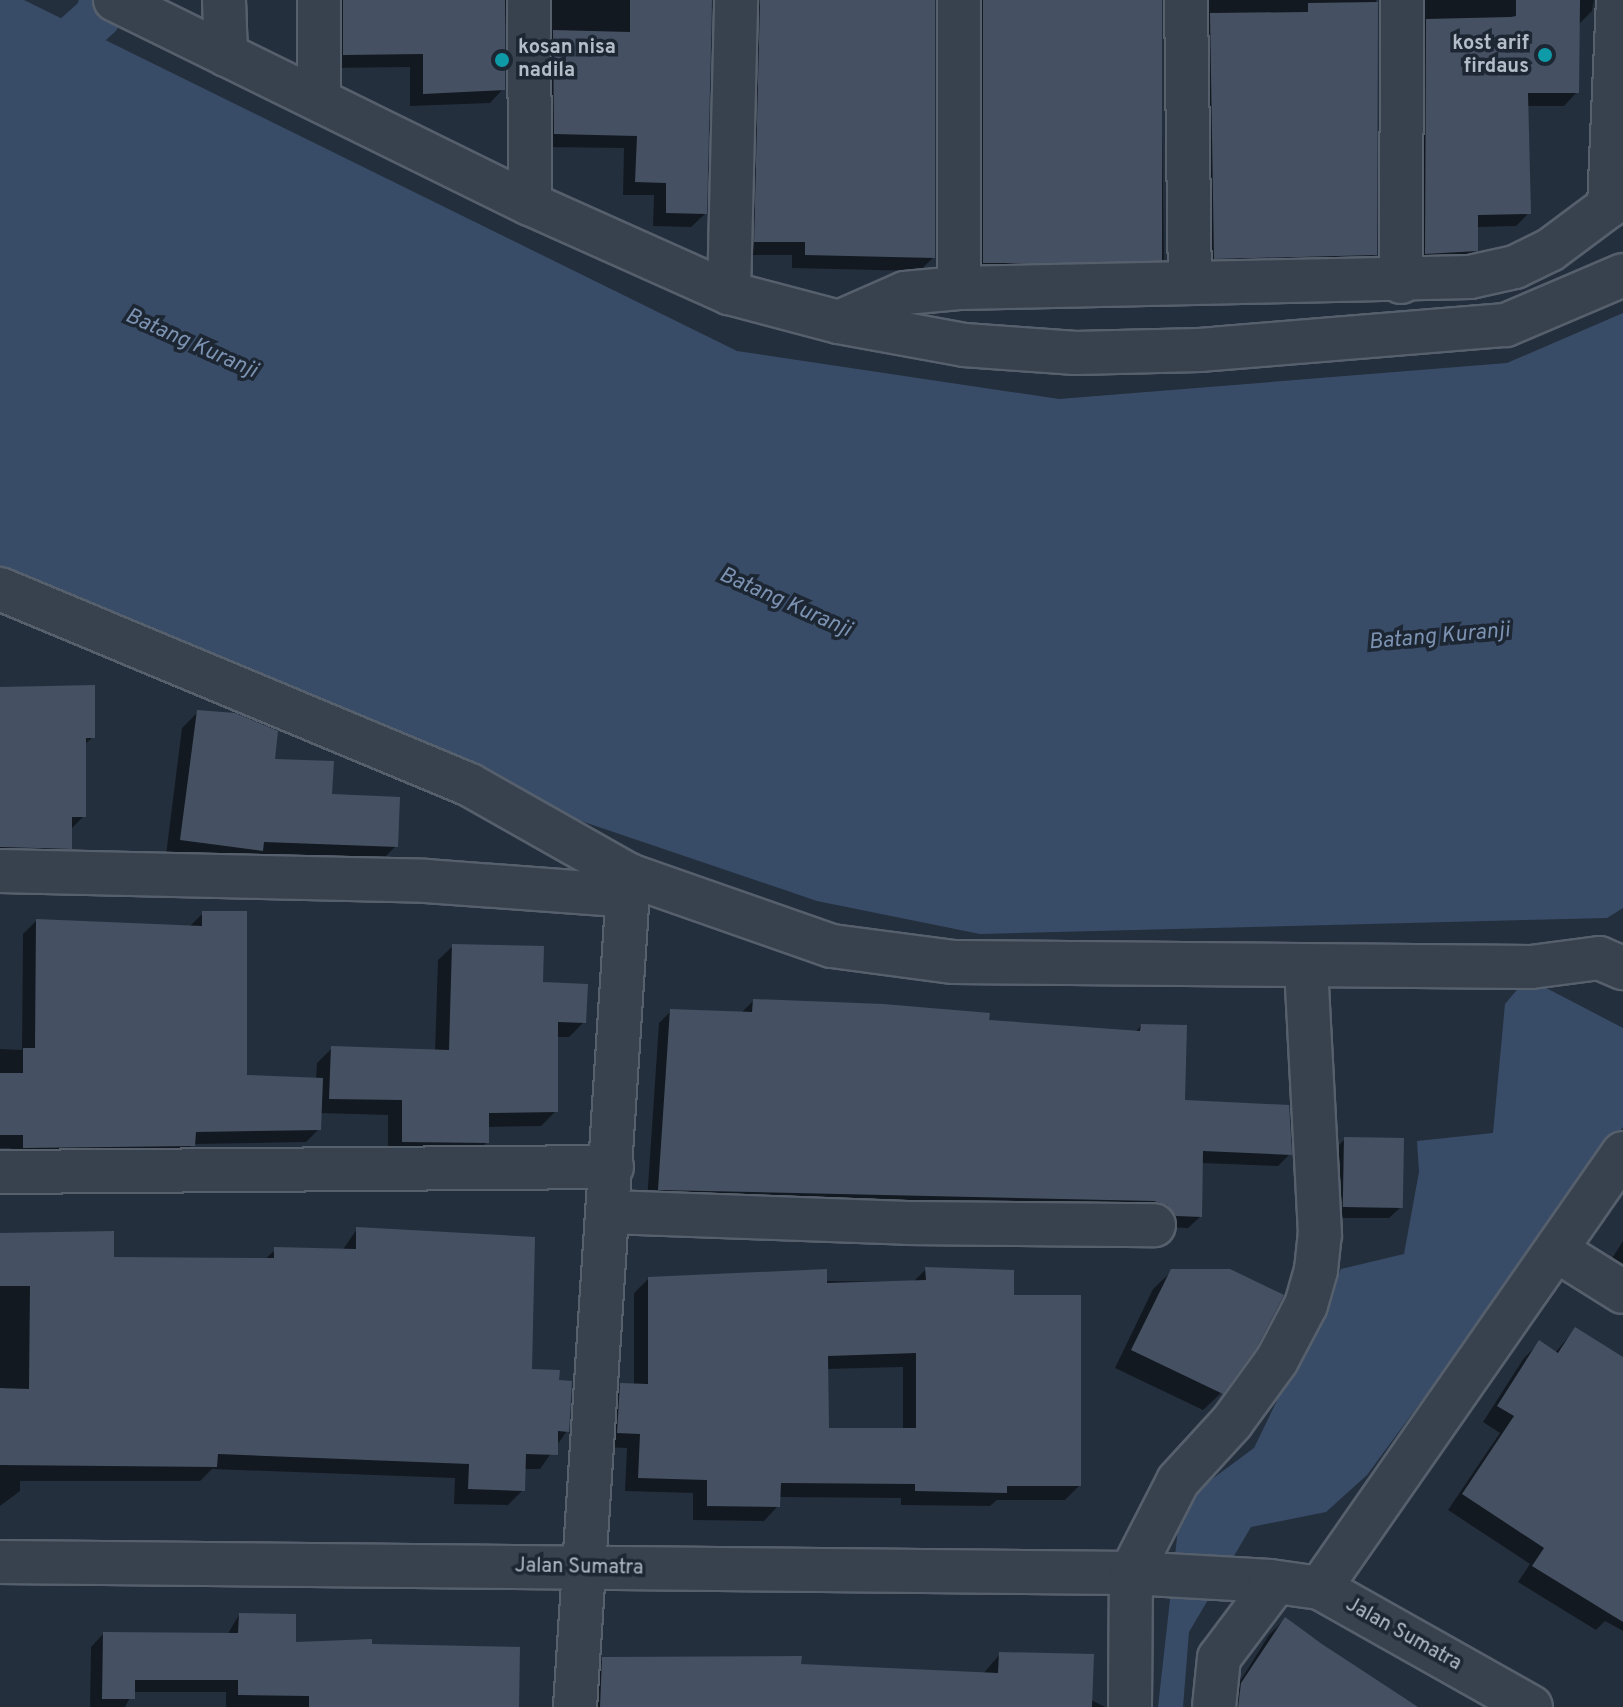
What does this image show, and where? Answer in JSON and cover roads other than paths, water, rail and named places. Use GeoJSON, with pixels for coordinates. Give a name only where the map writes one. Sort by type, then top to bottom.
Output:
{"type":"FeatureCollection","features":[{"type":"Feature","properties":{"kind":"street"},"geometry":{"type":"LineString","coordinates":[[224,0],[226,55]]}},
{"type":"Feature","properties":{"kind":"street"},"geometry":{"type":"LineString","coordinates":[[319,0],[319,97]]}},
{"type":"Feature","properties":{"kind":"street"},"geometry":{"type":"LineString","coordinates":[[529,0],[530,204]]}},
{"type":"Feature","properties":{"kind":"street"},"geometry":{"type":"LineString","coordinates":[[729,293],[736,0]]}},
{"type":"Feature","properties":{"kind":"street"},"geometry":{"type":"LineString","coordinates":[[959,0],[959,288]]}},
{"type":"Feature","properties":{"kind":"street"},"geometry":{"type":"LineString","coordinates":[[1186,0],[1190,282]]}},
{"type":"Feature","properties":{"kind":"street"},"geometry":{"type":"LineString","coordinates":[[1401,282],[1402,0]]}},
{"type":"Feature","properties":{"kind":"street"},"geometry":{"type":"LineString","coordinates":[[839,322],[905,293],[959,288],[1190,282],[1401,282],[1515,267],[1550,250],[1616,195],[1618,0]]}},
{"type":"Feature","properties":{"kind":"street"},"geometry":{"type":"LineString","coordinates":[[124,4],[319,97],[530,204],[729,293],[839,322],[1006,348],[1076,353],[1200,350],[1506,325],[1623,275]]}},
{"type":"Feature","properties":{"kind":"street"},"geometry":{"type":"LineString","coordinates":[[0,589],[470,785],[628,886]]}},
{"type":"Feature","properties":{"kind":"street"},"geometry":{"type":"LineString","coordinates":[[0,871],[628,886],[847,948],[954,962],[1306,968],[1531,967],[1615,957]]}},
{"type":"Feature","properties":{"kind":"street"},"geometry":{"type":"LineString","coordinates":[[575,1707],[587,1569],[628,886]]}},
{"type":"Feature","properties":{"kind":"street"},"geometry":{"type":"LineString","coordinates":[[1130,1707],[1145,1573],[1164,1503],[1259,1388],[1306,1305],[1320,1234],[1306,968]]}},
{"type":"Feature","properties":{"kind":"street"},"geometry":{"type":"LineString","coordinates":[[1320,1588],[1559,1252],[1623,1153]]}},
{"type":"Feature","properties":{"kind":"street"},"geometry":{"type":"LineString","coordinates":[[0,1172],[612,1167]]}},
{"type":"Feature","properties":{"kind":"street"},"geometry":{"type":"LineString","coordinates":[[610,1212],[1060,1227],[1154,1225]]}},
{"type":"Feature","properties":{"kind":"street"},"geometry":{"type":"LineString","coordinates":[[1559,1252],[1623,1292]]}},
{"type":"Feature","properties":{"kind":"street","name":"Jalan Sumatra"},"geometry":{"type":"LineString","coordinates":[[0,1562],[1145,1573],[1273,1582],[1320,1588],[1531,1707]]}},
{"type":"Feature","properties":{"kind":"street"},"geometry":{"type":"LineString","coordinates":[[1214,1707],[1219,1658],[1273,1582]]}},
{"type":"Feature","properties":{"kind":"water","name":"Batang Kuranji"},"geometry":{"type":"Polygon","coordinates":[[[0,0],[24,0],[737,351],[1059,399],[1507,363],[1623,313],[1623,908],[1607,918],[980,934],[817,901],[475,785],[0,573],[0,0]]]}},
{"type":"Feature","properties":{"kind":"water"},"geometry":{"type":"Polygon","coordinates":[[[1527,978],[1623,1028],[1623,1127],[1367,1475],[1326,1512],[1251,1527],[1189,1632],[1183,1707],[1158,1707],[1181,1502],[1254,1448],[1341,1269],[1404,1254],[1419,1172],[1417,1141],[1493,1133],[1505,1004],[1527,978]]]}},
{"type":"Feature","properties":{"kind":"waterway"},"geometry":{"type":"LineString","coordinates":[[0,104],[98,16],[103,0]]}},
{"type":"Feature","properties":{"kind":"place","name":"kost arif firdaus"},"geometry":{"type":"Point","coordinates":[1545,55]}},
{"type":"Feature","properties":{"kind":"place","name":"kosan nisa nadila"},"geometry":{"type":"Point","coordinates":[502,60]}}]}
